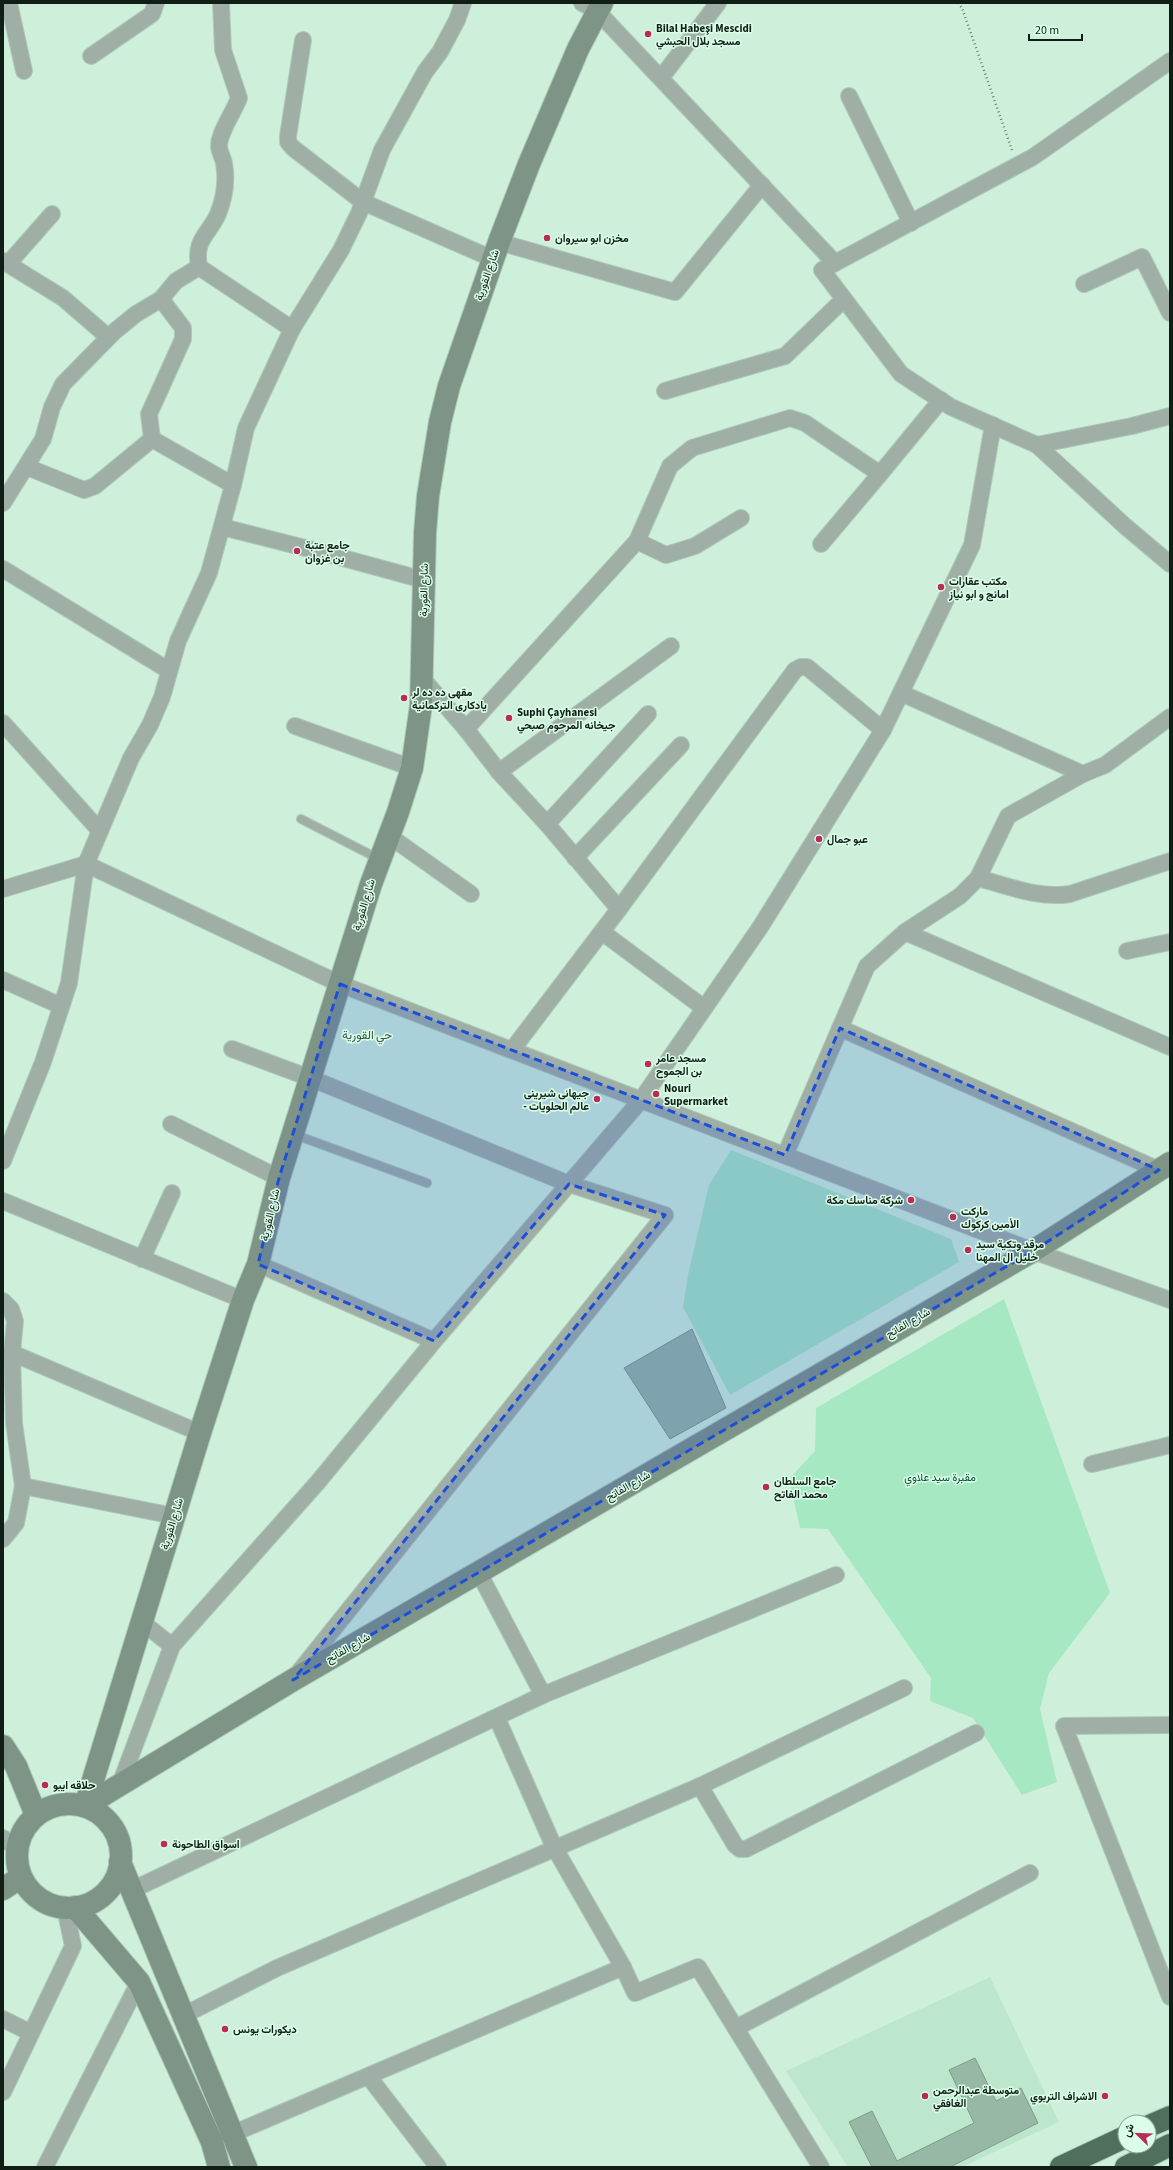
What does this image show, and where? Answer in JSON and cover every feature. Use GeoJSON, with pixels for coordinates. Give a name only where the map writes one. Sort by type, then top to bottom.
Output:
{"type":"FeatureCollection","features":[{"type":"Feature","properties":{"kind":"highway"},"geometry":{"type":"LineString","coordinates":[[1157,2123],[1170,2117]]}},
{"type":"Feature","properties":{"kind":"highway"},"geometry":{"type":"LineString","coordinates":[[1061,2167],[1117,2141]]}},
{"type":"Feature","properties":{"kind":"highway"},"geometry":{"type":"LineString","coordinates":[[1126,2167],[1170,2145]]}},
{"type":"Feature","properties":{"kind":"street"},"geometry":{"type":"LineString","coordinates":[[9,3],[24,71]]}},
{"type":"Feature","properties":{"kind":"street"},"geometry":{"type":"LineString","coordinates":[[91,56],[152,14],[156,3]]}},
{"type":"Feature","properties":{"kind":"street"},"geometry":{"type":"LineString","coordinates":[[221,3],[223,50],[239,98],[220,136],[219,147],[224,168],[225,189],[218,215],[200,241],[197,254],[199,267],[292,329]]}},
{"type":"Feature","properties":{"kind":"street"},"geometry":{"type":"LineString","coordinates":[[3,1161],[43,1062],[69,983],[70,965],[86,864],[131,758],[150,725],[162,696],[168,670],[189,615],[209,573],[233,485],[242,442],[251,413],[292,329],[341,250],[363,202],[382,150],[425,72],[440,52],[463,3]]}},
{"type":"Feature","properties":{"kind":"street"},"geometry":{"type":"LineString","coordinates":[[661,78],[718,3]]}},
{"type":"Feature","properties":{"kind":"street"},"geometry":{"type":"LineString","coordinates":[[594,6],[835,263]]}},
{"type":"Feature","properties":{"kind":"street","name":"شارع القورية"},"geometry":{"type":"LineString","coordinates":[[85,1806],[200,1433],[243,1300],[258,1264],[279,1178],[310,1078],[379,859],[398,812],[412,768],[418,732],[428,496],[440,422],[449,386],[496,250],[594,6]]}},
{"type":"Feature","properties":{"kind":"street"},"geometry":{"type":"LineString","coordinates":[[303,40],[288,142],[293,148],[363,202],[496,250],[675,292],[762,186]]}},
{"type":"Feature","properties":{"kind":"street"},"geometry":{"type":"LineString","coordinates":[[1170,61],[1033,157],[822,270],[901,374],[951,407],[1037,445],[1125,526],[1170,564]]}},
{"type":"Feature","properties":{"kind":"street"},"geometry":{"type":"LineString","coordinates":[[849,96],[911,223]]}},
{"type":"Feature","properties":{"kind":"street"},"geometry":{"type":"LineString","coordinates":[[52,214],[6,262],[63,298],[108,338]]}},
{"type":"Feature","properties":{"kind":"street"},"geometry":{"type":"LineString","coordinates":[[1084,284],[1142,257],[1170,313]]}},
{"type":"Feature","properties":{"kind":"street"},"geometry":{"type":"LineString","coordinates":[[3,503],[27,467],[43,439],[52,407],[63,384],[108,338],[136,314],[161,299],[176,281],[199,267]]}},
{"type":"Feature","properties":{"kind":"street"},"geometry":{"type":"LineString","coordinates":[[152,439],[149,414],[183,339],[183,328],[161,299]]}},
{"type":"Feature","properties":{"kind":"street"},"geometry":{"type":"LineString","coordinates":[[665,391],[785,356],[844,299]]}},
{"type":"Feature","properties":{"kind":"street"},"geometry":{"type":"LineString","coordinates":[[821,544],[941,400]]}},
{"type":"Feature","properties":{"kind":"street"},"geometry":{"type":"LineString","coordinates":[[1037,445],[1132,426],[1170,416]]}},
{"type":"Feature","properties":{"kind":"street"},"geometry":{"type":"LineString","coordinates":[[466,729],[637,541],[670,466],[692,448],[772,422],[790,418],[805,423],[880,474]]}},
{"type":"Feature","properties":{"kind":"street"},"geometry":{"type":"LineString","coordinates":[[119,1787],[172,1646],[318,1482],[434,1341],[641,1100],[761,926],[883,730],[972,546],[993,425]]}},
{"type":"Feature","properties":{"kind":"street"},"geometry":{"type":"LineString","coordinates":[[152,439],[233,485]]}},
{"type":"Feature","properties":{"kind":"street"},"geometry":{"type":"LineString","coordinates":[[27,467],[84,490],[95,486],[152,439]]}},
{"type":"Feature","properties":{"kind":"street"},"geometry":{"type":"LineString","coordinates":[[637,541],[666,555],[695,546],[741,518]]}},
{"type":"Feature","properties":{"kind":"street"},"geometry":{"type":"LineString","coordinates":[[222,527],[424,580]]}},
{"type":"Feature","properties":{"kind":"street"},"geometry":{"type":"LineString","coordinates":[[3,569],[168,670]]}},
{"type":"Feature","properties":{"kind":"street"},"geometry":{"type":"LineString","coordinates":[[499,772],[671,646]]}},
{"type":"Feature","properties":{"kind":"street"},"geometry":{"type":"LineString","coordinates":[[512,1050],[602,932],[795,670],[801,667],[807,667],[883,730]]}},
{"type":"Feature","properties":{"kind":"street"},"geometry":{"type":"LineString","coordinates":[[421,677],[466,729],[499,772],[547,824],[619,909]]}},
{"type":"Feature","properties":{"kind":"street"},"geometry":{"type":"LineString","coordinates":[[901,693],[1083,774]]}},
{"type":"Feature","properties":{"kind":"street"},"geometry":{"type":"LineString","coordinates":[[547,824],[648,714]]}},
{"type":"Feature","properties":{"kind":"street"},"geometry":{"type":"LineString","coordinates":[[785,1155],[867,966],[905,932],[960,896],[978,878],[1008,816],[1083,774],[1105,765],[1170,717]]}},
{"type":"Feature","properties":{"kind":"street"},"geometry":{"type":"LineString","coordinates":[[295,726],[412,768]]}},
{"type":"Feature","properties":{"kind":"street"},"geometry":{"type":"LineString","coordinates":[[5,730],[100,831]]}},
{"type":"Feature","properties":{"kind":"street"},"geometry":{"type":"LineString","coordinates":[[575,858],[681,745]]}},
{"type":"Feature","properties":{"kind":"street"},"geometry":{"type":"LineString","coordinates":[[388,835],[471,894]]}},
{"type":"Feature","properties":{"kind":"street"},"geometry":{"type":"LineString","coordinates":[[978,878],[1043,895],[1057,896],[1070,894],[1170,861]]}},
{"type":"Feature","properties":{"kind":"street"},"geometry":{"type":"LineString","coordinates":[[3,889],[86,864],[340,984],[1033,1251],[1170,1300]]}},
{"type":"Feature","properties":{"kind":"street"},"geometry":{"type":"LineString","coordinates":[[602,932],[704,1008]]}},
{"type":"Feature","properties":{"kind":"street"},"geometry":{"type":"LineString","coordinates":[[905,932],[1170,1048]]}},
{"type":"Feature","properties":{"kind":"street"},"geometry":{"type":"LineString","coordinates":[[1127,951],[1170,942]]}},
{"type":"Feature","properties":{"kind":"street"},"geometry":{"type":"LineString","coordinates":[[3,980],[61,1006]]}},
{"type":"Feature","properties":{"kind":"street"},"geometry":{"type":"LineString","coordinates":[[840,1028],[1165,1167]]}},
{"type":"Feature","properties":{"kind":"street"},"geometry":{"type":"LineString","coordinates":[[232,1049],[310,1078],[569,1184],[665,1215],[294,1680]]}},
{"type":"Feature","properties":{"kind":"street"},"geometry":{"type":"LineString","coordinates":[[171,1124],[279,1178]]}},
{"type":"Feature","properties":{"kind":"street","name":"شارع الفاتح"},"geometry":{"type":"LineString","coordinates":[[85,1806],[119,1787],[294,1680],[1033,1251],[1165,1167]]}},
{"type":"Feature","properties":{"kind":"street"},"geometry":{"type":"LineString","coordinates":[[142,1258],[172,1193]]}},
{"type":"Feature","properties":{"kind":"street"},"geometry":{"type":"LineString","coordinates":[[3,1201],[243,1300]]}},
{"type":"Feature","properties":{"kind":"street"},"geometry":{"type":"LineString","coordinates":[[258,1264],[434,1341]]}},
{"type":"Feature","properties":{"kind":"street"},"geometry":{"type":"LineString","coordinates":[[3,1301],[11,1309],[14,1317],[12,1353],[14,1423],[23,1486],[16,1522],[3,1539]]}},
{"type":"Feature","properties":{"kind":"street"},"geometry":{"type":"LineString","coordinates":[[12,1353],[200,1433]]}},
{"type":"Feature","properties":{"kind":"street"},"geometry":{"type":"LineString","coordinates":[[1092,1464],[1170,1445]]}},
{"type":"Feature","properties":{"kind":"street"},"geometry":{"type":"LineString","coordinates":[[23,1486],[174,1516]]}},
{"type":"Feature","properties":{"kind":"street"},"geometry":{"type":"LineString","coordinates":[[479,1573],[543,1695]]}},
{"type":"Feature","properties":{"kind":"street"},"geometry":{"type":"LineString","coordinates":[[132,1890],[543,1695],[836,1575]]}},
{"type":"Feature","properties":{"kind":"street"},"geometry":{"type":"LineString","coordinates":[[142,1622],[172,1646]]}},
{"type":"Feature","properties":{"kind":"street"},"geometry":{"type":"LineString","coordinates":[[184,2015],[277,1968],[554,1847],[700,1786],[904,1688]]}},
{"type":"Feature","properties":{"kind":"street"},"geometry":{"type":"LineString","coordinates":[[497,1718],[554,1847],[623,1967],[635,1993],[698,1967],[821,2167]]}},
{"type":"Feature","properties":{"kind":"street"},"geometry":{"type":"LineString","coordinates":[[1170,1725],[1064,1726],[1170,1997]]}},
{"type":"Feature","properties":{"kind":"street"},"geometry":{"type":"LineString","coordinates":[[700,1786],[735,1844],[740,1849],[746,1849],[976,1734]]}},
{"type":"Feature","properties":{"kind":"street"},"geometry":{"type":"LineString","coordinates":[[3,1746],[45,1810]]}},
{"type":"Feature","properties":{"kind":"street"},"geometry":{"type":"LineString","coordinates":[[70,1803],[85,1806],[101,1814],[113,1828],[120,1844],[120,1862],[117,1876],[110,1887],[100,1897],[88,1904],[70,1908],[51,1905],[39,1898],[29,1889],[21,1877],[10,1844],[26,1825],[45,1810],[70,1803]]}},
{"type":"Feature","properties":{"kind":"street"},"geometry":{"type":"LineString","coordinates":[[120,1862],[246,2167]]}},
{"type":"Feature","properties":{"kind":"street"},"geometry":{"type":"LineString","coordinates":[[736,2028],[1030,1873]]}},
{"type":"Feature","properties":{"kind":"street"},"geometry":{"type":"LineString","coordinates":[[3,1889],[21,1877]]}},
{"type":"Feature","properties":{"kind":"street"},"geometry":{"type":"LineString","coordinates":[[70,1908],[139,1982],[212,2142],[219,2167]]}},
{"type":"Feature","properties":{"kind":"street"},"geometry":{"type":"LineString","coordinates":[[3,2092],[73,1946],[70,1908]]}},
{"type":"Feature","properties":{"kind":"street"},"geometry":{"type":"LineString","coordinates":[[212,2142],[369,2077],[623,1967]]}},
{"type":"Feature","properties":{"kind":"street"},"geometry":{"type":"LineString","coordinates":[[45,2167],[139,1982]]}},
{"type":"Feature","properties":{"kind":"street"},"geometry":{"type":"LineString","coordinates":[[3,2019],[32,2033]]}},
{"type":"Feature","properties":{"kind":"street"},"geometry":{"type":"LineString","coordinates":[[369,2077],[438,2167]]}},
{"type":"Feature","properties":{"kind":"lane"},"geometry":{"type":"LineString","coordinates":[[301,819],[379,859]]}},
{"type":"Feature","properties":{"kind":"lane"},"geometry":{"type":"LineString","coordinates":[[293,1134],[427,1183]]}},
{"type":"Feature","properties":{"kind":"path"},"geometry":{"type":"LineString","coordinates":[[958,3],[962,8],[1017,166]]}},
{"type":"Feature","properties":{"kind":"highlighted area"},"geometry":{"type":"Polygon","coordinates":[[[340,984],[785,1155],[840,1028],[1159,1170],[1033,1251],[293,1680],[665,1215],[569,1184],[434,1341],[258,1264],[279,1178],[340,984]]]}},
{"type":"Feature","properties":{"kind":"shaded area","name":"متوسطة عبدالرحمن الغافقي"},"geometry":{"type":"Polygon","coordinates":[[[990,1977],[1059,2122],[962,2167],[848,2167],[786,2071],[990,1977]]]}},
{"type":"Feature","properties":{"kind":"green space"},"geometry":{"type":"Polygon","coordinates":[[[731,1150],[951,1239],[959,1262],[730,1395],[683,1307],[688,1275],[709,1185],[731,1150]]]}},
{"type":"Feature","properties":{"kind":"green space","name":"مقبرة سيد علاوي"},"geometry":{"type":"Polygon","coordinates":[[[1004,1299],[1110,1593],[1049,1673],[1040,1709],[1057,1782],[1022,1795],[973,1718],[930,1701],[931,1678],[828,1529],[800,1528],[789,1479],[815,1451],[816,1408],[1004,1299]]]}},
{"type":"Feature","properties":{"kind":"building"},"geometry":{"type":"Polygon","coordinates":[[[692,1329],[726,1408],[670,1439],[624,1368],[692,1329]]]}},
{"type":"Feature","properties":{"kind":"building"},"geometry":{"type":"Polygon","coordinates":[[[975,2058],[996,2101],[1021,2088],[1038,2123],[950,2167],[872,2167],[849,2122],[872,2111],[897,2161],[974,2123],[949,2070],[975,2058]]]}},
{"type":"Feature","properties":{"kind":"place","name":"Bilal Habeşi Mescidi مسجد بلال الحبشي"},"geometry":{"type":"Point","coordinates":[648,34]}},
{"type":"Feature","properties":{"kind":"place","name":"مخزن ابو سيروان"},"geometry":{"type":"Point","coordinates":[547,238]}},
{"type":"Feature","properties":{"kind":"place","name":"جامع عتبة بن غزوان"},"geometry":{"type":"Point","coordinates":[297,551]}},
{"type":"Feature","properties":{"kind":"place","name":"مكتب عقارات امانج و ابو نياز"},"geometry":{"type":"Point","coordinates":[941,587]}},
{"type":"Feature","properties":{"kind":"place","name":"مقهى ده ده لر يادكارى التركمانية"},"geometry":{"type":"Point","coordinates":[404,698]}},
{"type":"Feature","properties":{"kind":"place","name":"Suphi Çayhanesi جيخانه المرحوم صبحي"},"geometry":{"type":"Point","coordinates":[509,718]}},
{"type":"Feature","properties":{"kind":"place","name":"عبو جمال"},"geometry":{"type":"Point","coordinates":[819,839]}},
{"type":"Feature","properties":{"kind":"place","name":"مسجد عامر بن الجموح"},"geometry":{"type":"Point","coordinates":[648,1064]}},
{"type":"Feature","properties":{"kind":"place","name":"Nouri Supermarket"},"geometry":{"type":"Point","coordinates":[656,1094]}},
{"type":"Feature","properties":{"kind":"place","name":"جیهانی شیرینی - عالم الحلويات"},"geometry":{"type":"Point","coordinates":[597,1099]}},
{"type":"Feature","properties":{"kind":"place","name":"شركة مناسك مكة"},"geometry":{"type":"Point","coordinates":[911,1200]}},
{"type":"Feature","properties":{"kind":"place","name":"ماركت الأمين كركوك"},"geometry":{"type":"Point","coordinates":[953,1217]}},
{"type":"Feature","properties":{"kind":"place","name":"مرقد وتكية سيد خليل ال المهنا"},"geometry":{"type":"Point","coordinates":[968,1250]}},
{"type":"Feature","properties":{"kind":"place","name":"جامع السلطان محمد الفاتح"},"geometry":{"type":"Point","coordinates":[766,1487]}},
{"type":"Feature","properties":{"kind":"place","name":"حلاقه ايبو"},"geometry":{"type":"Point","coordinates":[45,1785]}},
{"type":"Feature","properties":{"kind":"place","name":"اسواق الطاحونة"},"geometry":{"type":"Point","coordinates":[164,1844]}},
{"type":"Feature","properties":{"kind":"place","name":"ديكورات يونس"},"geometry":{"type":"Point","coordinates":[225,2029]}},
{"type":"Feature","properties":{"kind":"place","name":"متوسطة عبدالرحمن الغافقي"},"geometry":{"type":"Point","coordinates":[925,2096]}},
{"type":"Feature","properties":{"kind":"place","name":"الاشراف التربوي"},"geometry":{"type":"Point","coordinates":[1105,2096]}},
{"type":"Feature","properties":{"kind":"district","name":"حي القورية"},"geometry":{"type":"Point","coordinates":[367,1035]}}]}
